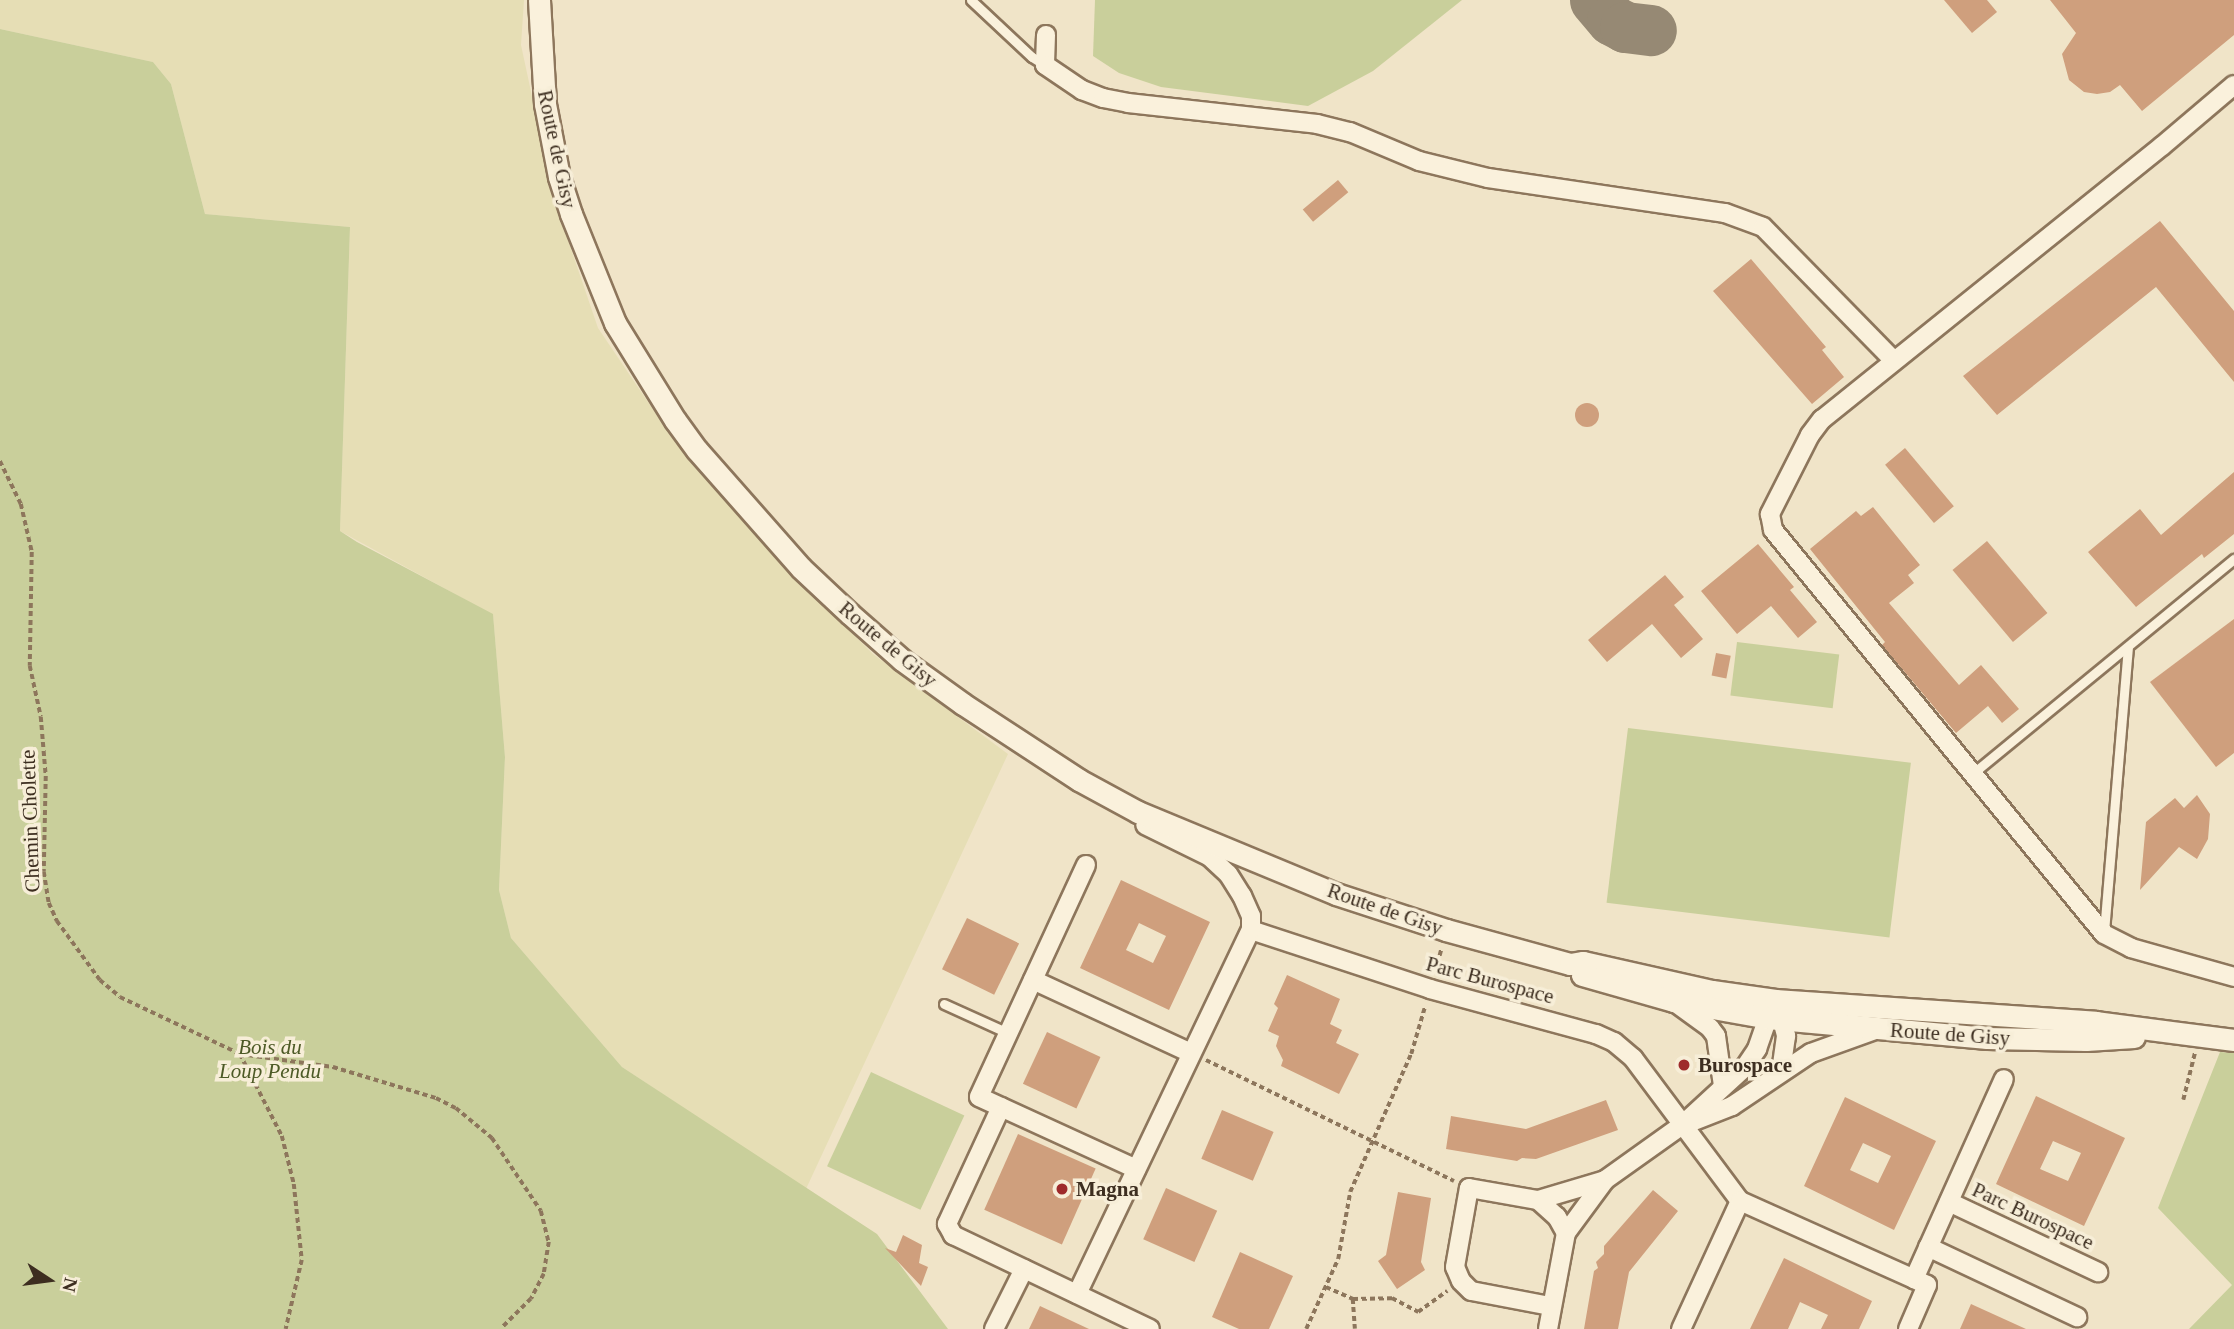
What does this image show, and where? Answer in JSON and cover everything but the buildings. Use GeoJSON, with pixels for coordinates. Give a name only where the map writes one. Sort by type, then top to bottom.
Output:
{"type":"FeatureCollection","features":[{"type":"Feature","properties":{"kind":"street","name":"Route de Gisy"},"geometry":{"type":"LineString","coordinates":[[539,0],[545,104],[559,177],[615,323],[675,420],[697,450],[801,568],[861,624],[902,660],[963,704],[1079,780],[1138,812],[1336,894],[1447,930],[1570,964],[1583,962],[1712,990],[1775,1013],[2095,1022],[2234,1040]]}},
{"type":"Feature","properties":{"kind":"street"},"geometry":{"type":"LineString","coordinates":[[1046,35],[1045,65],[1082,90],[1128,103],[1317,124],[1350,132],[1419,161],[1488,178],[1725,213],[1763,227],[1894,361]]}},
{"type":"Feature","properties":{"kind":"street"},"geometry":{"type":"LineString","coordinates":[[2234,85],[1822,419],[1810,435],[1770,514],[1773,530],[2104,934],[2131,948],[2234,977]]}},
{"type":"Feature","properties":{"kind":"street"},"geometry":{"type":"LineString","coordinates":[[1077,1294],[1251,930],[1251,916],[1242,896],[1228,874],[1210,857],[1127,816],[1079,780]]}},
{"type":"Feature","properties":{"kind":"street"},"geometry":{"type":"LineString","coordinates":[[1086,865],[979,1097],[1136,1169]]}},
{"type":"Feature","properties":{"kind":"street","name":"Parc Burospace"},"geometry":{"type":"LineString","coordinates":[[1251,930],[1430,989],[1572,1026],[1614,1042],[1633,1058],[1740,1201],[1914,1279],[2004,1079]]}},
{"type":"Feature","properties":{"kind":"street","name":"Route de Gisy"},"geometry":{"type":"LineString","coordinates":[[1570,964],[1580,974],[1673,1001],[1775,1013],[1876,1030],[2039,1040],[2086,1040],[2172,1034]]}},
{"type":"Feature","properties":{"kind":"street"},"geometry":{"type":"LineString","coordinates":[[1033,980],[1191,1053]]}},
{"type":"Feature","properties":{"kind":"street"},"geometry":{"type":"LineString","coordinates":[[1673,1001],[1710,1028],[1716,1036],[1723,1086]]}},
{"type":"Feature","properties":{"kind":"street"},"geometry":{"type":"LineString","coordinates":[[1775,1013],[1786,1036],[1781,1073]]}},
{"type":"Feature","properties":{"kind":"street"},"geometry":{"type":"LineString","coordinates":[[1548,1329],[1550,1306],[1566,1233],[1605,1180],[1682,1125],[1753,1058],[1775,1013]]}},
{"type":"Feature","properties":{"kind":"street"},"geometry":{"type":"LineString","coordinates":[[1682,1125],[1732,1106],[1822,1048],[1876,1030]]}},
{"type":"Feature","properties":{"kind":"street"},"geometry":{"type":"LineString","coordinates":[[1001,1107],[947,1224],[953,1235],[1150,1329]]}},
{"type":"Feature","properties":{"kind":"street"},"geometry":{"type":"LineString","coordinates":[[1550,1306],[1471,1291],[1461,1281],[1455,1267],[1469,1188],[1538,1200],[1605,1180]]}},
{"type":"Feature","properties":{"kind":"street"},"geometry":{"type":"LineString","coordinates":[[1538,1200],[1557,1217],[1566,1233]]}},
{"type":"Feature","properties":{"kind":"street"},"geometry":{"type":"LineString","coordinates":[[1681,1329],[1740,1201]]}},
{"type":"Feature","properties":{"kind":"street","name":"Parc Burospace"},"geometry":{"type":"LineString","coordinates":[[1949,1202],[2098,1272]]}},
{"type":"Feature","properties":{"kind":"street"},"geometry":{"type":"LineString","coordinates":[[1928,1247],[2077,1317]]}},
{"type":"Feature","properties":{"kind":"street"},"geometry":{"type":"LineString","coordinates":[[994,1329],[1024,1269]]}},
{"type":"Feature","properties":{"kind":"street"},"geometry":{"type":"LineString","coordinates":[[1908,1329],[1927,1285],[1914,1279]]}},
{"type":"Feature","properties":{"kind":"lane"},"geometry":{"type":"LineString","coordinates":[[971,0],[1032,57],[1045,65]]}},
{"type":"Feature","properties":{"kind":"lane"},"geometry":{"type":"LineString","coordinates":[[1972,774],[2234,559]]}},
{"type":"Feature","properties":{"kind":"lane"},"geometry":{"type":"LineString","coordinates":[[2104,934],[2128,648]]}},
{"type":"Feature","properties":{"kind":"lane"},"geometry":{"type":"LineString","coordinates":[[944,1004],[1008,1033]]}},
{"type":"Feature","properties":{"kind":"path","name":"Chemin Cholette"},"geometry":{"type":"LineString","coordinates":[[0,461],[20,504],[32,552],[30,666],[41,717],[46,776],[44,872],[48,904],[57,921],[100,980],[120,998],[240,1054],[332,1067],[436,1098],[456,1108],[492,1138],[541,1211],[549,1242],[544,1274],[531,1299],[501,1329]]}},
{"type":"Feature","properties":{"kind":"path"},"geometry":{"type":"LineString","coordinates":[[1306,1329],[1338,1259],[1350,1192],[1410,1054],[1447,930]]}},
{"type":"Feature","properties":{"kind":"path"},"geometry":{"type":"LineString","coordinates":[[2183,1100],[2199,1037]]}},
{"type":"Feature","properties":{"kind":"path"},"geometry":{"type":"LineString","coordinates":[[1191,1053],[1373,1139],[1469,1188]]}},
{"type":"Feature","properties":{"kind":"path"},"geometry":{"type":"LineString","coordinates":[[240,1054],[282,1136],[294,1184],[302,1260],[286,1329]]}},
{"type":"Feature","properties":{"kind":"path"},"geometry":{"type":"LineString","coordinates":[[1326,1287],[1353,1299],[1392,1298],[1418,1312],[1461,1281]]}},
{"type":"Feature","properties":{"kind":"path"},"geometry":{"type":"LineString","coordinates":[[1353,1299],[1355,1329]]}},
{"type":"Feature","properties":{"kind":"shaded area"},"geometry":{"type":"Polygon","coordinates":[[[0,0],[524,0],[521,45],[554,199],[598,328],[675,442],[767,548],[873,654],[1008,754],[806,1189],[622,1067],[511,938],[499,890],[505,757],[493,615],[340,531],[350,227],[205,214],[171,84],[153,62],[0,29],[0,0]]]}},
{"type":"Feature","properties":{"kind":"green space"},"geometry":{"type":"Polygon","coordinates":[[[1095,0],[1462,0],[1373,71],[1308,106],[1161,87],[1119,73],[1093,56],[1095,0]]]}},
{"type":"Feature","properties":{"kind":"green space","name":"Bois du Loup Pendu"},"geometry":{"type":"Polygon","coordinates":[[[0,29],[153,62],[171,84],[205,214],[350,227],[340,531],[493,614],[505,757],[499,890],[511,938],[622,1067],[877,1234],[948,1329],[0,1329],[0,29]]]}},
{"type":"Feature","properties":{"kind":"green space"},"geometry":{"type":"Polygon","coordinates":[[[1737,642],[1839,655],[1833,708],[1730,696],[1737,642]]]}},
{"type":"Feature","properties":{"kind":"green space"},"geometry":{"type":"Polygon","coordinates":[[[1628,728],[1911,763],[1889,937],[1607,903],[1628,728]]]}},
{"type":"Feature","properties":{"kind":"green space"},"geometry":{"type":"Polygon","coordinates":[[[2220,1052],[2234,1053],[2234,1329],[2189,1329],[2232,1285],[2158,1208],[2220,1052]]]}},
{"type":"Feature","properties":{"kind":"green space"},"geometry":{"type":"Polygon","coordinates":[[[871,1072],[964,1116],[920,1210],[827,1166],[871,1072]]]}},
{"type":"Feature","properties":{"kind":"taxiway"},"geometry":{"type":"LineString","coordinates":[[1595,0],[1612,20],[1625,27],[1651,30]]}},
{"type":"Feature","properties":{"kind":"place","name":"Burospace"},"geometry":{"type":"Point","coordinates":[1684,1065]}},
{"type":"Feature","properties":{"kind":"place","name":"Magna"},"geometry":{"type":"Point","coordinates":[1062,1189]}}]}
